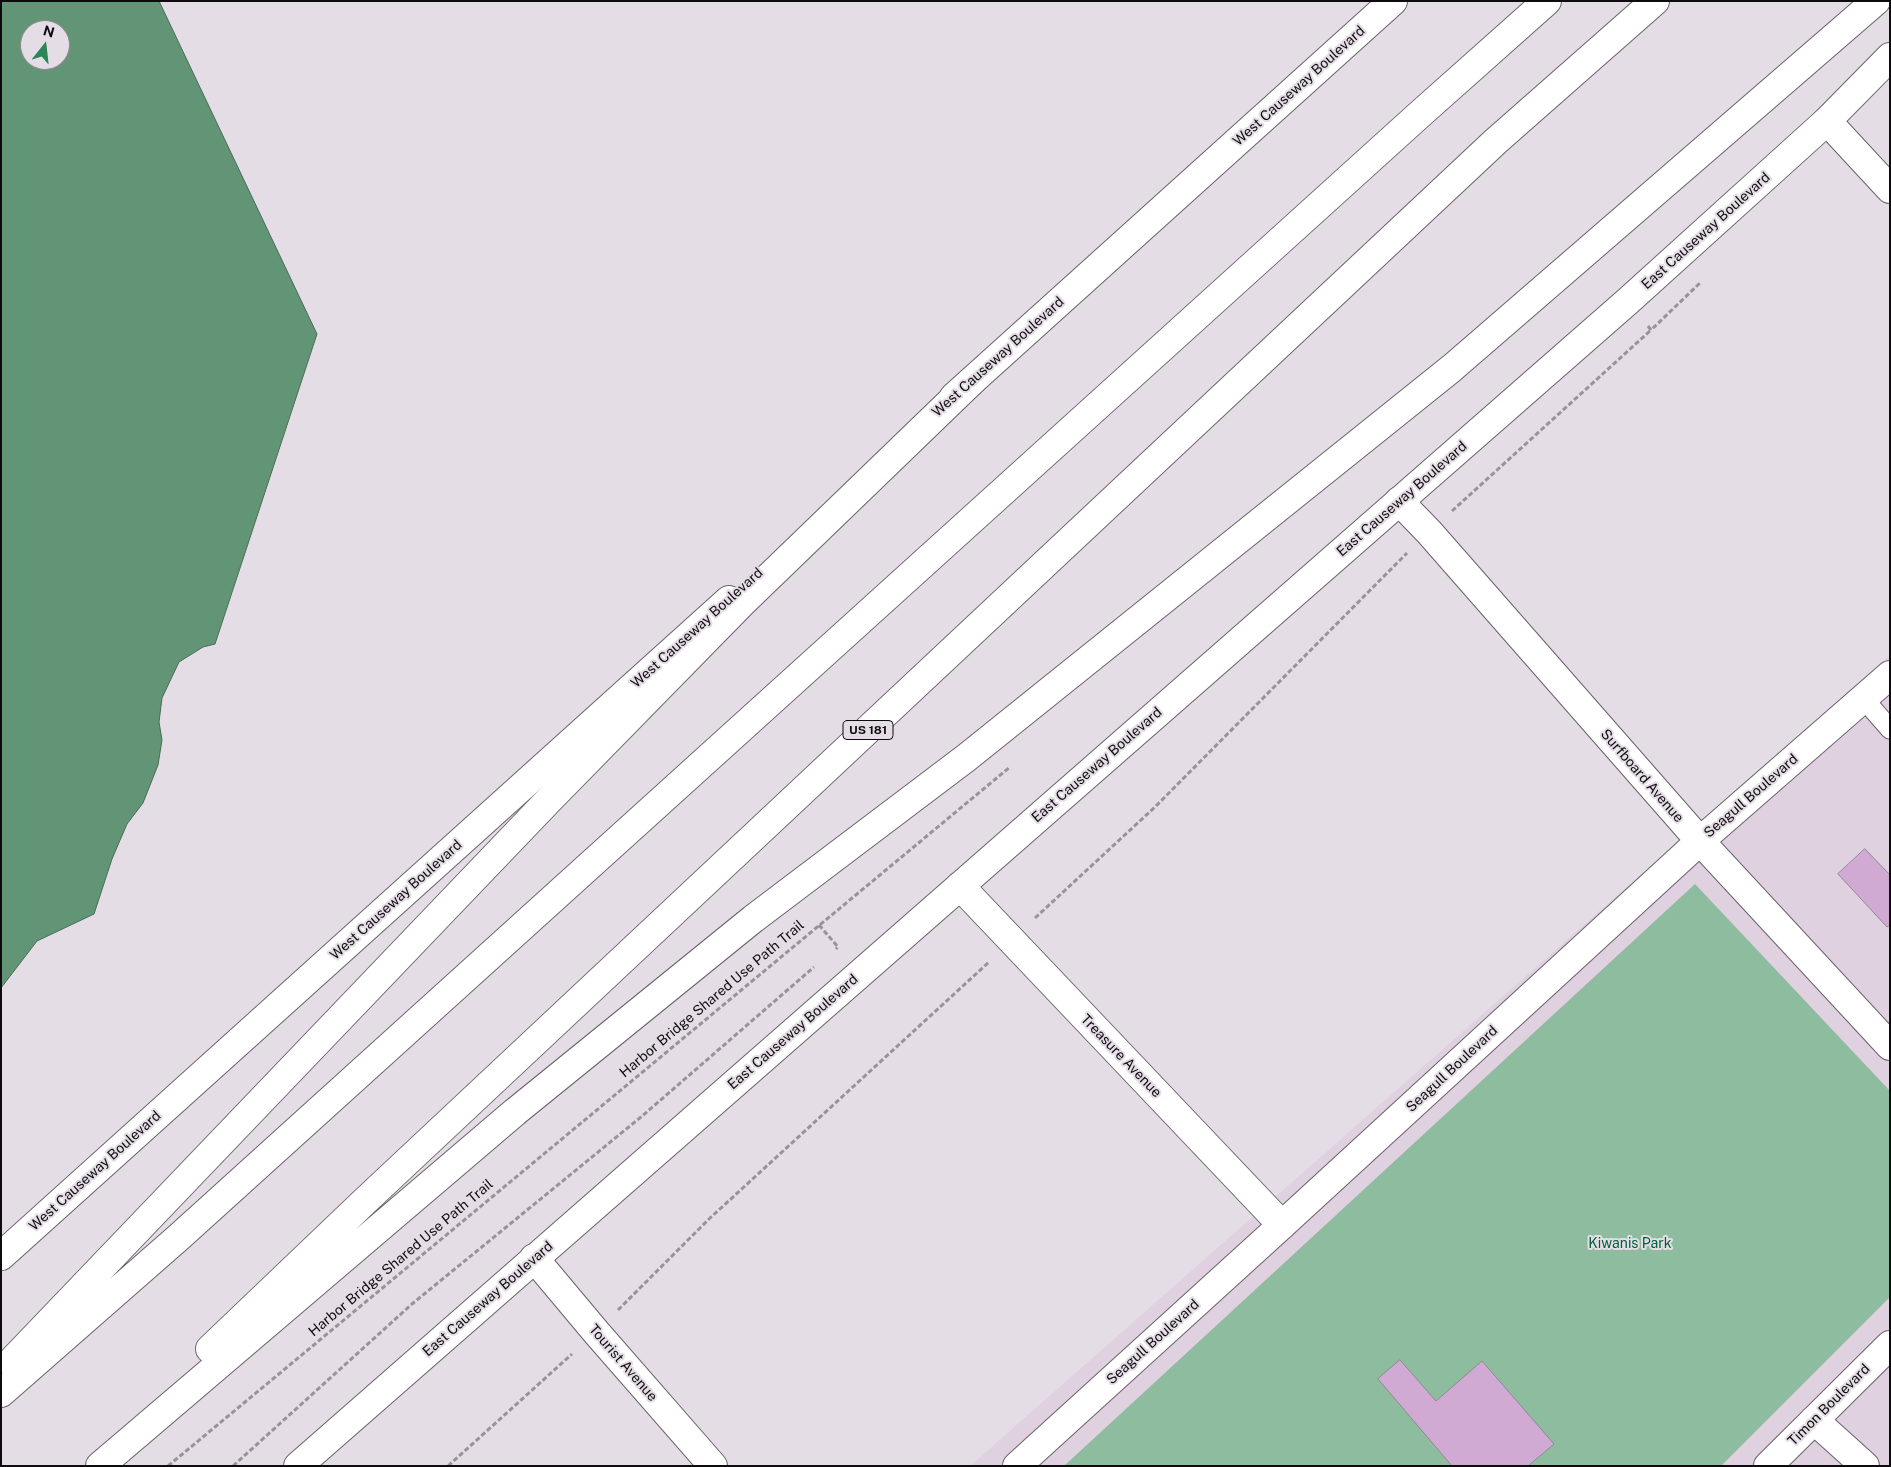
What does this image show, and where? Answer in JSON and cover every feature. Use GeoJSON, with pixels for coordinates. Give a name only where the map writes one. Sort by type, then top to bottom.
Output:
{"type":"FeatureCollection","features":[{"type":"Feature","properties":{"kind":"main road","name":"West Causeway Boulevard"},"geometry":{"type":"LineString","coordinates":[[1,1256],[1393,1]]}},
{"type":"Feature","properties":{"kind":"main road"},"geometry":{"type":"LineString","coordinates":[[1,1392],[179,1238],[1412,121],[1547,1]]}},
{"type":"Feature","properties":{"kind":"main road","name":"US 181"},"geometry":{"type":"LineString","coordinates":[[88,1466],[365,1201],[1445,188],[1655,1]]}},
{"type":"Feature","properties":{"kind":"main road"},"geometry":{"type":"LineString","coordinates":[[100,1466],[530,1100],[753,919],[966,758],[1452,368],[1876,1]]}},
{"type":"Feature","properties":{"kind":"main road","name":"East Causeway Boulevard"},"geometry":{"type":"LineString","coordinates":[[298,1466],[1628,301],[1827,121],[1890,57]]}},
{"type":"Feature","properties":{"kind":"main road"},"geometry":{"type":"LineString","coordinates":[[1827,121],[1890,189]]}},
{"type":"Feature","properties":{"kind":"main road"},"geometry":{"type":"LineString","coordinates":[[1,1372],[106,1265],[548,801],[735,610],[972,381]]}},
{"type":"Feature","properties":{"kind":"main road","name":"Surfboard Avenue"},"geometry":{"type":"LineString","coordinates":[[1399,501],[1429,532],[1700,841],[1890,1046]]}},
{"type":"Feature","properties":{"kind":"main road","name":"Seagull Boulevard"},"geometry":{"type":"LineString","coordinates":[[1017,1466],[1700,841],[1890,675]]}},
{"type":"Feature","properties":{"kind":"main road","name":"Treasure Avenue"},"geometry":{"type":"LineString","coordinates":[[960,886],[1282,1225]]}},
{"type":"Feature","properties":{"kind":"main road","name":"Tourist Avenue"},"geometry":{"type":"LineString","coordinates":[[534,1258],[713,1466]]}},
{"type":"Feature","properties":{"kind":"main road","name":"Timon Boulevard"},"geometry":{"type":"LineString","coordinates":[[1768,1466],[1890,1345]]}},
{"type":"Feature","properties":{"kind":"main road"},"geometry":{"type":"LineString","coordinates":[[1814,1420],[1865,1466]]}},
{"type":"Feature","properties":{"kind":"lane"},"geometry":{"type":"LineString","coordinates":[[1863,698],[1890,729]]}},
{"type":"Feature","properties":{"kind":"path"},"geometry":{"type":"LineString","coordinates":[[448,1466],[596,1332],[709,1219],[1155,807],[1429,532],[1650,330]]}},
{"type":"Feature","properties":{"kind":"path","name":"Harbor Bridge Shared Use Path Trail"},"geometry":{"type":"LineString","coordinates":[[168,1466],[819,925],[838,947],[831,953]]}},
{"type":"Feature","properties":{"kind":"path"},"geometry":{"type":"LineString","coordinates":[[233,1466],[412,1304],[641,1117],[816,966]]}},
{"type":"Feature","properties":{"kind":"shaded area"},"geometry":{"type":"Polygon","coordinates":[[[1,1],[159,1],[317,334],[215,644],[203,647],[179,662],[162,698],[159,722],[162,740],[158,765],[143,803],[127,824],[112,859],[94,914],[37,941],[1,988],[1,1]]]}},
{"type":"Feature","properties":{"kind":"shaded area","name":"Kiwanis Park"},"geometry":{"type":"Polygon","coordinates":[[[1890,655],[1890,1466],[970,1466],[1890,655]]]}},
{"type":"Feature","properties":{"kind":"green space","name":"Kiwanis Park"},"geometry":{"type":"Polygon","coordinates":[[[1695,884],[1890,1091],[1890,1297],[1721,1466],[1064,1466],[1695,884]]]}},
{"type":"Feature","properties":{"kind":"building"},"geometry":{"type":"Polygon","coordinates":[[[1865,849],[1890,875],[1890,925],[1887,927],[1838,874],[1865,849]]]}},
{"type":"Feature","properties":{"kind":"building"},"geometry":{"type":"Polygon","coordinates":[[[1400,1360],[1436,1401],[1482,1361],[1554,1444],[1528,1466],[1452,1466],[1378,1379],[1400,1360]]]}}]}
